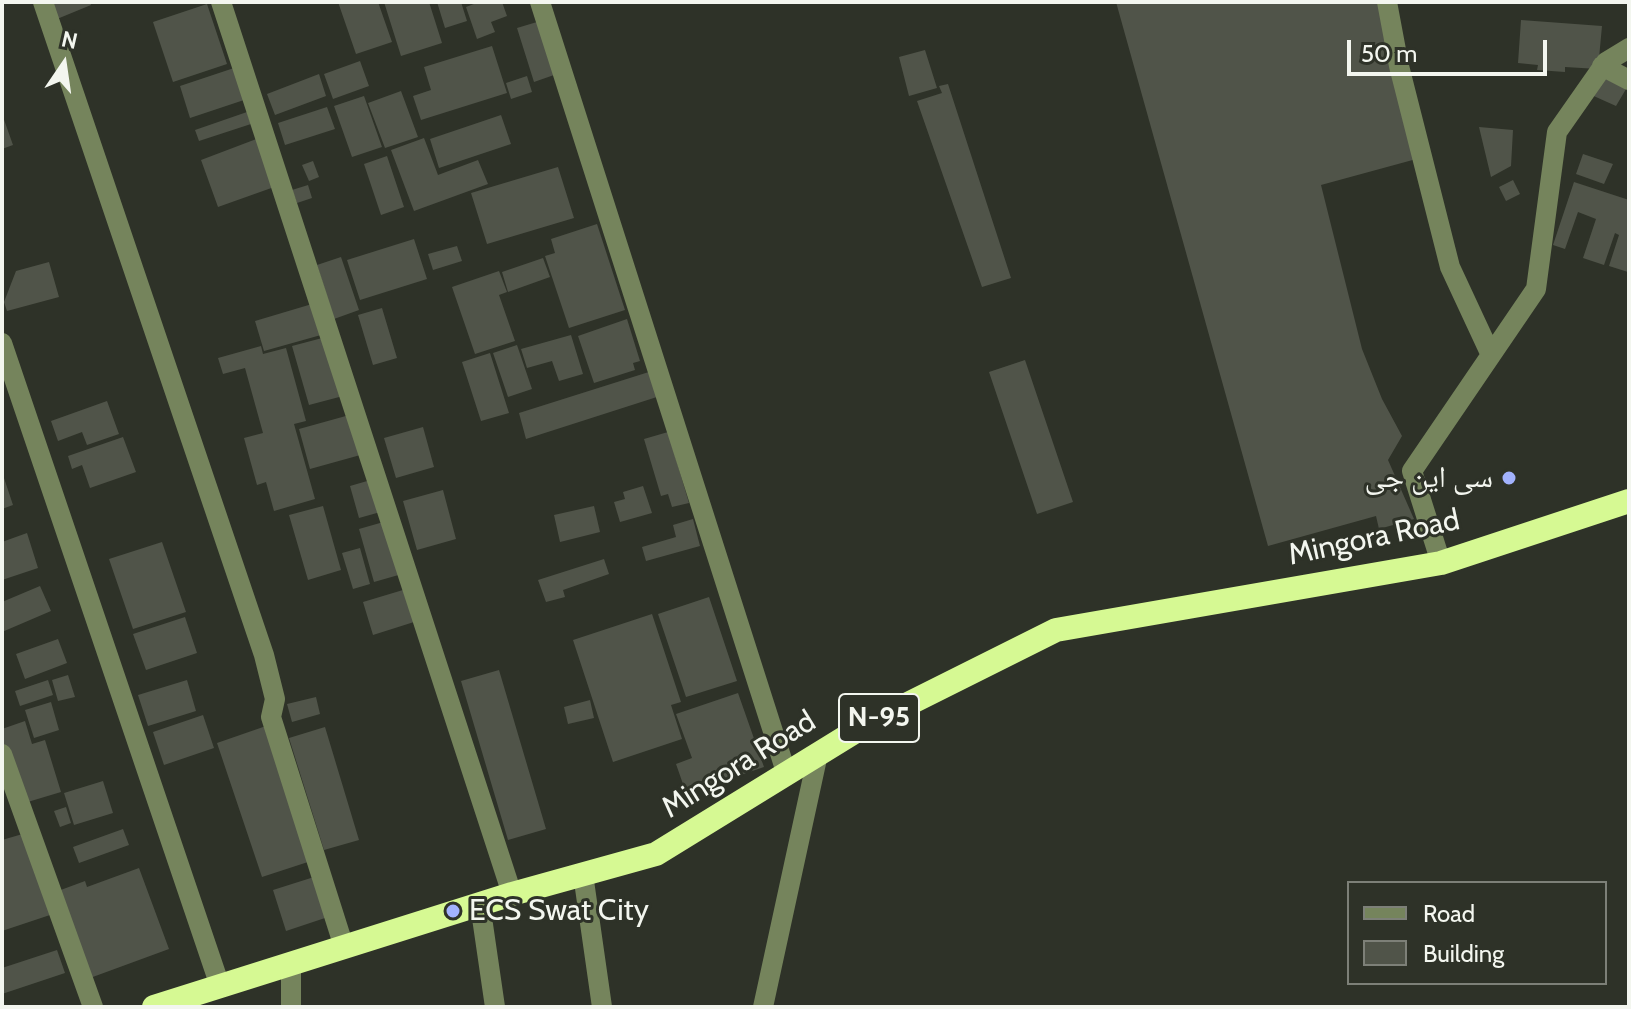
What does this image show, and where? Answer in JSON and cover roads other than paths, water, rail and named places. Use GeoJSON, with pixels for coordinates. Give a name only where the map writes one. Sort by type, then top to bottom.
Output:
{"type":"FeatureCollection","features":[{"type":"Feature","properties":{"kind":"highway","name":"Mingora Road"},"geometry":{"type":"LineString","coordinates":[[154,1007],[512,894],[656,854],[818,754],[1016,647],[1056,630],[1441,563],[1629,501]]}},
{"type":"Feature","properties":{"kind":"street"},"geometry":{"type":"LineString","coordinates":[[43,2],[264,655],[275,699],[271,717],[344,947]]}},
{"type":"Feature","properties":{"kind":"street"},"geometry":{"type":"LineString","coordinates":[[221,2],[512,894]]}},
{"type":"Feature","properties":{"kind":"street"},"geometry":{"type":"LineString","coordinates":[[540,2],[786,772]]}},
{"type":"Feature","properties":{"kind":"street"},"geometry":{"type":"LineString","coordinates":[[1387,2],[1399,66],[1450,267],[1490,353]]}},
{"type":"Feature","properties":{"kind":"street"},"geometry":{"type":"LineString","coordinates":[[1441,563],[1412,471],[1536,289],[1557,132],[1602,66],[1629,48]]}},
{"type":"Feature","properties":{"kind":"street"},"geometry":{"type":"LineString","coordinates":[[1602,66],[1629,80]]}},
{"type":"Feature","properties":{"kind":"street"},"geometry":{"type":"LineString","coordinates":[[2,343],[220,986]]}},
{"type":"Feature","properties":{"kind":"street"},"geometry":{"type":"LineString","coordinates":[[2,754],[93,1007]]}},
{"type":"Feature","properties":{"kind":"street"},"geometry":{"type":"LineString","coordinates":[[763,1007],[818,754]]}},
{"type":"Feature","properties":{"kind":"street"},"geometry":{"type":"LineString","coordinates":[[583,874],[602,1007]]}},
{"type":"Feature","properties":{"kind":"street"},"geometry":{"type":"LineString","coordinates":[[480,904],[495,1007]]}},
{"type":"Feature","properties":{"kind":"street"},"geometry":{"type":"LineString","coordinates":[[291,964],[291,1007]]}},
{"type":"Feature","properties":{"kind":"place","name":"سی این جی"},"geometry":{"type":"Point","coordinates":[1509,478]}},
{"type":"Feature","properties":{"kind":"place","name":"ECS Swat City"},"geometry":{"type":"Point","coordinates":[453,911]}}]}
